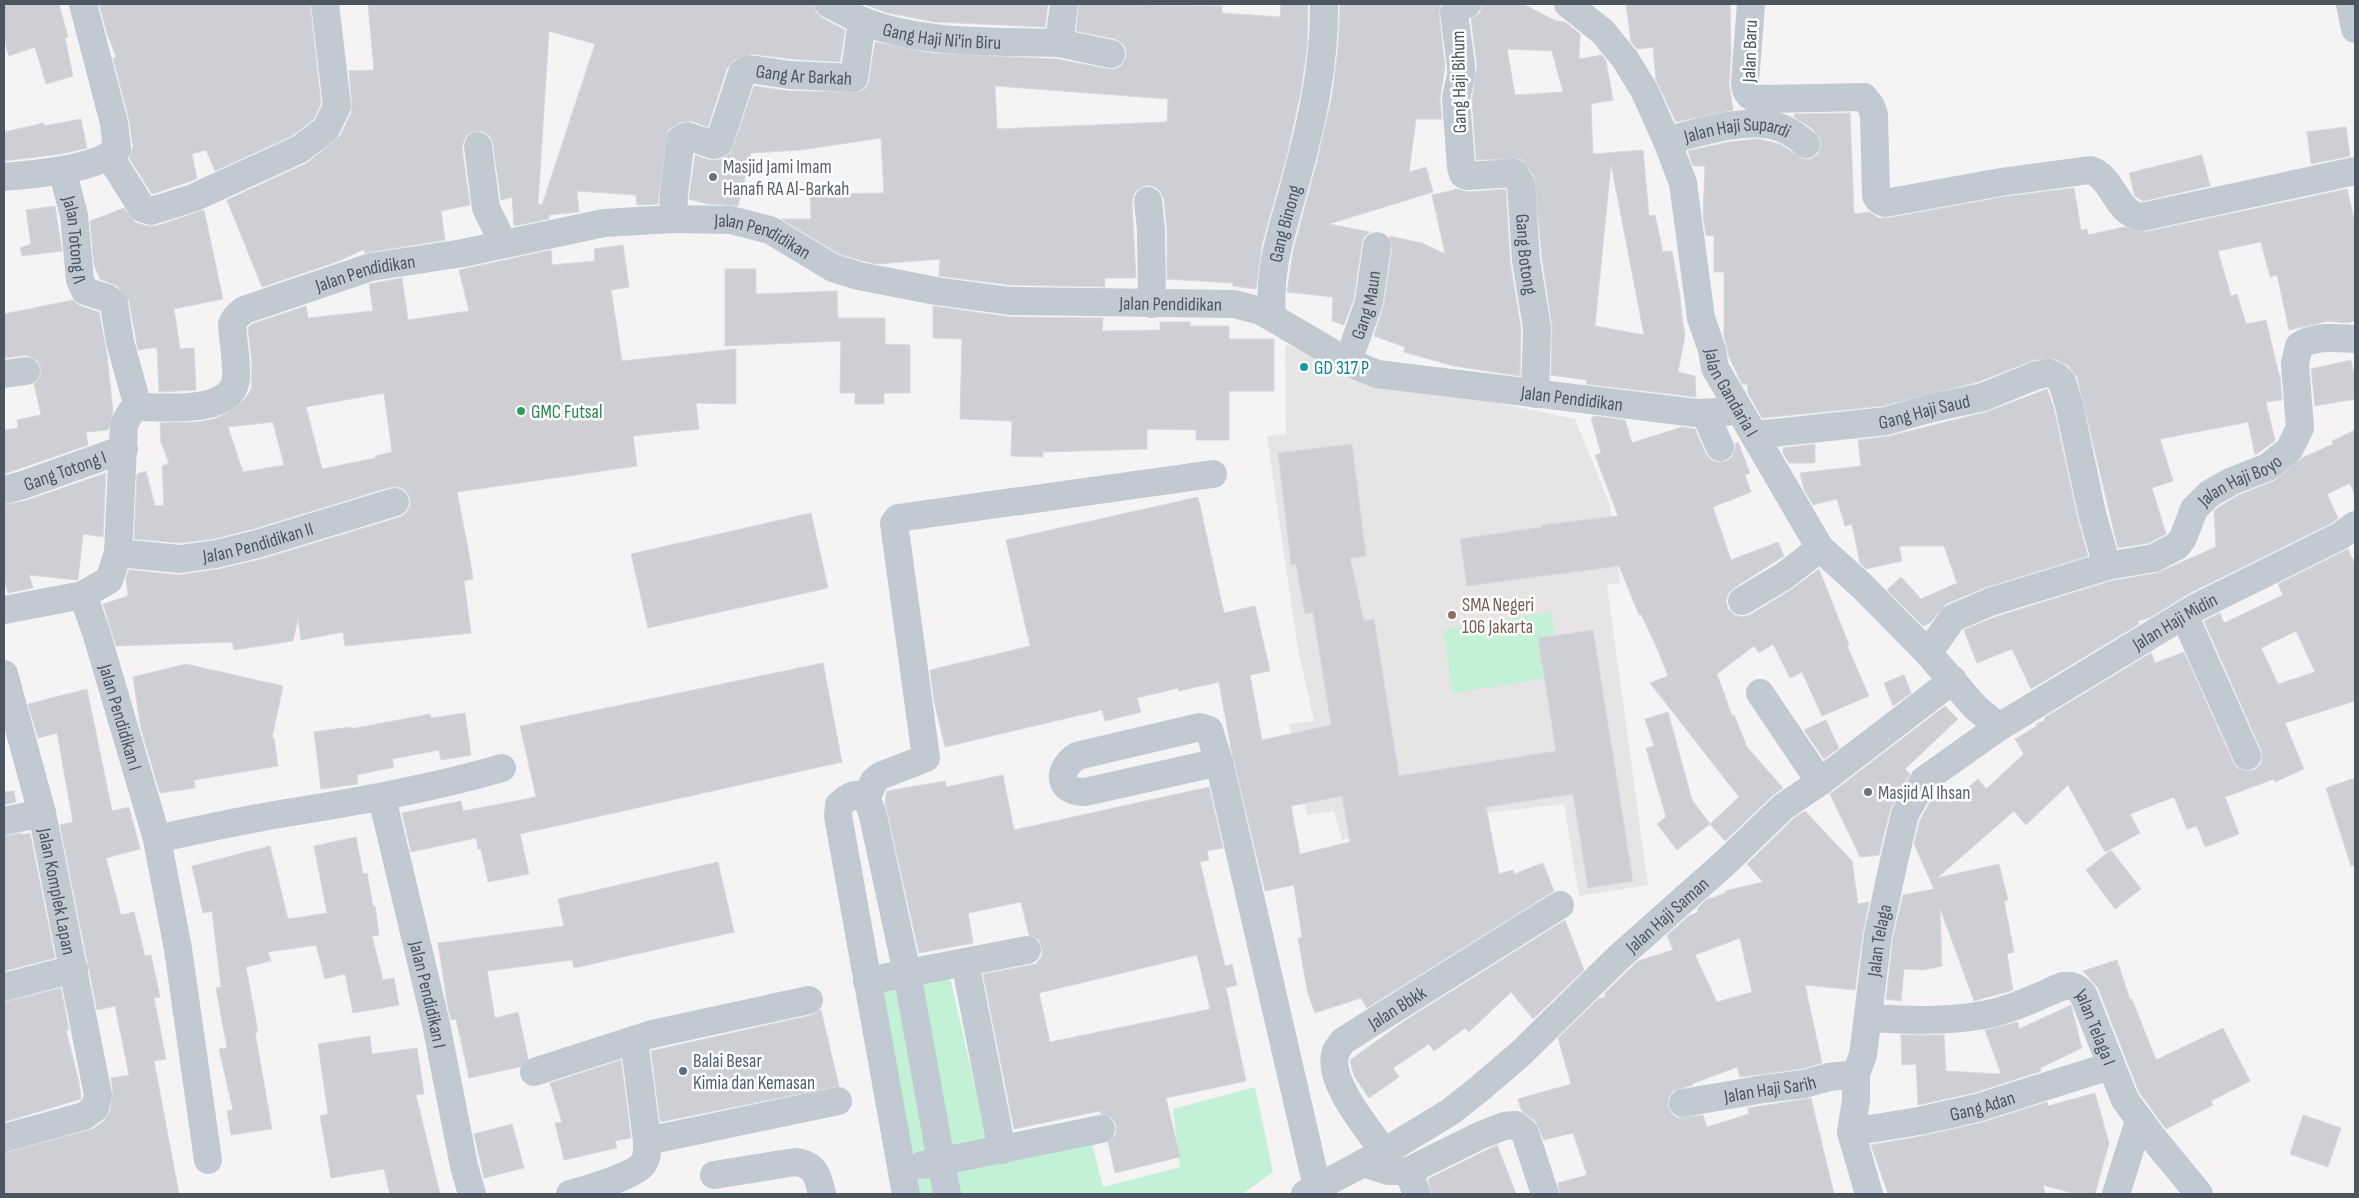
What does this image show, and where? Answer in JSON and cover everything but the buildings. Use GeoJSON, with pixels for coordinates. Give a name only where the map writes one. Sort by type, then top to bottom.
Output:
{"type":"FeatureCollection","features":[{"type":"Feature","properties":{"kind":"street"},"geometry":{"type":"LineString","coordinates":[[4,177],[62,170],[110,157],[117,150],[117,139],[83,4]]}},
{"type":"Feature","properties":{"kind":"street"},"geometry":{"type":"LineString","coordinates":[[110,157],[142,208],[151,211],[193,198],[300,149],[326,129],[337,106],[325,4]]}},
{"type":"Feature","properties":{"kind":"street","name":"Gang Haji Ni'in Biru"},"geometry":{"type":"LineString","coordinates":[[830,4],[862,21],[928,37],[1059,43],[1111,54]]}},
{"type":"Feature","properties":{"kind":"street"},"geometry":{"type":"LineString","coordinates":[[1059,43],[1064,4]]}},
{"type":"Feature","properties":{"kind":"street","name":"Gang Binong"},"geometry":{"type":"LineString","coordinates":[[1272,317],[1270,292],[1273,261],[1308,131],[1324,37],[1324,4]]}},
{"type":"Feature","properties":{"kind":"street","name":"Gang Haji Bihum"},"geometry":{"type":"LineString","coordinates":[[1461,168],[1456,98],[1461,65],[1454,13],[1457,8],[1468,4]]}},
{"type":"Feature","properties":{"kind":"street","name":"Jalan Gandaria I"},"geometry":{"type":"LineString","coordinates":[[1568,4],[1602,32],[1625,59],[1644,90],[1667,141],[1683,184],[1701,318],[1712,350],[1715,368],[1820,548],[1862,586],[1928,653],[1975,707],[1999,727]]}},
{"type":"Feature","properties":{"kind":"street","name":"Jalan Baru"},"geometry":{"type":"LineString","coordinates":[[1751,4],[1746,90],[1751,97],[1760,99],[1864,96],[1868,100],[1874,115],[1876,196],[1880,201],[1886,203],[2001,182],[2090,170],[2098,172],[2128,212],[2142,217],[2355,171]]}},
{"type":"Feature","properties":{"kind":"street"},"geometry":{"type":"LineString","coordinates":[[2350,4],[2355,29]]}},
{"type":"Feature","properties":{"kind":"street","name":"Gang Ar Barkah"},"geometry":{"type":"LineString","coordinates":[[673,219],[681,140],[687,136],[714,145],[719,143],[742,73],[749,69],[790,75],[854,78],[862,21]]}},
{"type":"Feature","properties":{"kind":"street","name":"Jalan Haji Supardi"},"geometry":{"type":"LineString","coordinates":[[1667,141],[1730,127],[1766,125],[1786,129],[1806,144]]}},
{"type":"Feature","properties":{"kind":"street"},"geometry":{"type":"LineString","coordinates":[[478,146],[486,208],[503,243]]}},
{"type":"Feature","properties":{"kind":"street","name":"Gang Botong"},"geometry":{"type":"LineString","coordinates":[[1461,168],[1463,174],[1467,176],[1514,174],[1522,184],[1526,260],[1537,328],[1535,394]]}},
{"type":"Feature","properties":{"kind":"street","name":"Jalan Totong II"},"geometry":{"type":"LineString","coordinates":[[62,170],[74,215],[80,280],[85,291],[107,298],[114,304],[120,342],[138,407]]}},
{"type":"Feature","properties":{"kind":"street"},"geometry":{"type":"LineString","coordinates":[[1148,201],[1151,230],[1152,304]]}},
{"type":"Feature","properties":{"kind":"street","name":"Jalan Pendidikan"},"geometry":{"type":"LineString","coordinates":[[138,407],[206,406],[222,399],[232,389],[236,379],[232,324],[236,317],[244,310],[371,267],[463,253],[604,223],[673,219],[731,220],[770,230],[833,268],[859,276],[936,291],[1010,301],[1234,304],[1261,311],[1348,362],[1377,374],[1705,413],[1739,412]]}},
{"type":"Feature","properties":{"kind":"street","name":"Gang Maun"},"geometry":{"type":"LineString","coordinates":[[1348,362],[1369,302],[1377,246]]}},
{"type":"Feature","properties":{"kind":"street","name":"Jalan Haji Boyo"},"geometry":{"type":"LineString","coordinates":[[1928,653],[1952,618],[1990,602],[2107,566],[2154,558],[2177,546],[2194,510],[2209,494],[2232,481],[2268,467],[2289,450],[2300,428],[2295,364],[2299,346],[2306,341],[2330,337],[2355,339]]}},
{"type":"Feature","properties":{"kind":"street","name":"Gang Haji Saud"},"geometry":{"type":"LineString","coordinates":[[1754,435],[1886,422],[1932,408],[1982,397],[2037,375],[2049,373],[2056,376],[2062,382],[2069,405],[2092,513],[2107,566]]}},
{"type":"Feature","properties":{"kind":"street"},"geometry":{"type":"LineString","coordinates":[[4,610],[83,595],[109,580],[118,553],[124,424],[131,412],[138,407]]}},
{"type":"Feature","properties":{"kind":"street"},"geometry":{"type":"LineString","coordinates":[[1705,413],[1720,447]]}},
{"type":"Feature","properties":{"kind":"street","name":"Gang Totong I"},"geometry":{"type":"LineString","coordinates":[[4,490],[124,449]]}},
{"type":"Feature","properties":{"kind":"street"},"geometry":{"type":"LineString","coordinates":[[866,799],[874,781],[880,776],[926,758],[894,524],[898,518],[1213,474]]}},
{"type":"Feature","properties":{"kind":"street","name":"Jalan Pendidikan II"},"geometry":{"type":"LineString","coordinates":[[118,553],[180,559],[216,554],[395,502]]}},
{"type":"Feature","properties":{"kind":"street","name":"Jalan Haji Midin"},"geometry":{"type":"LineString","coordinates":[[1999,727],[2184,615],[2340,536],[2355,525]]}},
{"type":"Feature","properties":{"kind":"street"},"geometry":{"type":"LineString","coordinates":[[1742,601],[1784,576],[1820,548]]}},
{"type":"Feature","properties":{"kind":"street","name":"Jalan Pendidikan I"},"geometry":{"type":"LineString","coordinates":[[83,595],[96,632],[157,839],[178,949],[208,1160]]}},
{"type":"Feature","properties":{"kind":"street"},"geometry":{"type":"LineString","coordinates":[[2184,615],[2247,756]]}},
{"type":"Feature","properties":{"kind":"street","name":"Jalan Komplek Lapan"},"geometry":{"type":"LineString","coordinates":[[4,674],[42,813],[98,1095],[97,1103],[90,1113],[84,1116],[4,1138]]}},
{"type":"Feature","properties":{"kind":"street","name":"Jalan Haji Saman"},"geometry":{"type":"LineString","coordinates":[[1311,1190],[1374,1158],[1450,1112],[1479,1089],[1532,1042],[1619,957],[1726,862],[1783,807],[1820,782],[1953,680]]}},
{"type":"Feature","properties":{"kind":"street"},"geometry":{"type":"LineString","coordinates":[[1760,693],[1820,782]]}},
{"type":"Feature","properties":{"kind":"street"},"geometry":{"type":"LineString","coordinates":[[1219,762],[1085,792],[1075,792],[1068,788],[1063,780],[1067,762],[1076,756],[1200,727],[1209,730],[1219,762],[1311,1190]]}},
{"type":"Feature","properties":{"kind":"street","name":"Jalan Telaga"},"geometry":{"type":"LineString","coordinates":[[1869,1194],[1851,1132],[1856,1074],[1863,1055],[1878,935],[1905,814],[1924,780],[1999,727]]}},
{"type":"Feature","properties":{"kind":"street"},"geometry":{"type":"LineString","coordinates":[[157,839],[278,814],[382,798],[449,783],[502,768]]}},
{"type":"Feature","properties":{"kind":"street"},"geometry":{"type":"LineString","coordinates":[[947,1194],[940,1163],[907,973],[873,816],[866,799],[857,794],[850,796],[840,805],[838,816],[904,1181],[940,1163],[1101,1129]]}},
{"type":"Feature","properties":{"kind":"street","name":"Jalan Pendidikan I"},"geometry":{"type":"LineString","coordinates":[[382,798],[418,944],[464,1166],[472,1194]]}},
{"type":"Feature","properties":{"kind":"street","name":"Jalan Komplek Lapan"},"geometry":{"type":"LineString","coordinates":[[4,821],[42,813]]}},
{"type":"Feature","properties":{"kind":"street","name":"Jalan Bbkk"},"geometry":{"type":"LineString","coordinates":[[1374,1158],[1342,1089],[1335,1062],[1336,1051],[1343,1041],[1560,905]]}},
{"type":"Feature","properties":{"kind":"street"},"geometry":{"type":"LineString","coordinates":[[867,981],[1027,950]]}},
{"type":"Feature","properties":{"kind":"street"},"geometry":{"type":"LineString","coordinates":[[965,962],[1002,1150]]}},
{"type":"Feature","properties":{"kind":"street","name":"Jalan Komplek Lapan"},"geometry":{"type":"LineString","coordinates":[[4,987],[74,969]]}},
{"type":"Feature","properties":{"kind":"street","name":"Jalan Telaga I"},"geometry":{"type":"LineString","coordinates":[[1868,1018],[1939,1020],[1983,1015],[2004,1010],[2063,986],[2072,985],[2083,994],[2125,1100],[2139,1121],[2199,1194]]}},
{"type":"Feature","properties":{"kind":"street"},"geometry":{"type":"LineString","coordinates":[[534,1072],[634,1040],[809,1000]]}},
{"type":"Feature","properties":{"kind":"street"},"geometry":{"type":"LineString","coordinates":[[570,1194],[595,1188],[641,1166],[646,1158],[647,1141],[634,1040]]}},
{"type":"Feature","properties":{"kind":"street","name":"Gang Adan"},"geometry":{"type":"LineString","coordinates":[[1851,1132],[1919,1121],[1977,1108],[2110,1066]]}},
{"type":"Feature","properties":{"kind":"street","name":"Jalan Haji Sarih"},"geometry":{"type":"LineString","coordinates":[[1682,1103],[1856,1074]]}},
{"type":"Feature","properties":{"kind":"street"},"geometry":{"type":"LineString","coordinates":[[647,1141],[838,1101]]}},
{"type":"Feature","properties":{"kind":"street"},"geometry":{"type":"LineString","coordinates":[[2116,1194],[2139,1121]]}},
{"type":"Feature","properties":{"kind":"street"},"geometry":{"type":"LineString","coordinates":[[1374,1158],[1388,1171],[1412,1183],[1481,1135],[1504,1126],[1516,1126],[1525,1133],[1545,1194]]}},
{"type":"Feature","properties":{"kind":"street"},"geometry":{"type":"LineString","coordinates":[[714,1175],[795,1162],[806,1164],[814,1171],[822,1194]]}},
{"type":"Feature","properties":{"kind":"shaded area","name":"SMA Negeri 106 Jakarta"},"geometry":{"type":"Polygon","coordinates":[[[1285,345],[1300,349],[1337,369],[1575,419],[1610,505],[1620,583],[1607,585],[1648,885],[1579,896],[1564,804],[1450,817],[1342,840],[1334,811],[1307,815],[1289,724],[1314,721],[1297,644],[1267,436],[1286,434],[1285,345]]]}},
{"type":"Feature","properties":{"kind":"green space"},"geometry":{"type":"Polygon","coordinates":[[[1551,612],[1561,676],[1453,693],[1443,630],[1551,612]]]}},
{"type":"Feature","properties":{"kind":"green space"},"geometry":{"type":"Polygon","coordinates":[[[946,960],[988,1144],[1088,1128],[1103,1187],[1180,1167],[1173,1109],[1255,1087],[1273,1172],[1242,1194],[903,1194],[872,972],[946,960]]]}},
{"type":"Feature","properties":{"kind":"place","name":"Masjid Jami Imam Hanafi RA Al-Barkah"},"geometry":{"type":"Point","coordinates":[713,177]}},
{"type":"Feature","properties":{"kind":"place","name":"GD 317 P"},"geometry":{"type":"Point","coordinates":[1304,367]}},
{"type":"Feature","properties":{"kind":"place","name":"GMC Futsal"},"geometry":{"type":"Point","coordinates":[521,411]}},
{"type":"Feature","properties":{"kind":"place","name":"SMA Negeri 106 Jakarta"},"geometry":{"type":"Point","coordinates":[1452,615]}},
{"type":"Feature","properties":{"kind":"place","name":"Masjid Al Ihsan"},"geometry":{"type":"Point","coordinates":[1868,792]}},
{"type":"Feature","properties":{"kind":"place","name":"Balai Besar Kimia dan Kemasan"},"geometry":{"type":"Point","coordinates":[683,1071]}}]}
